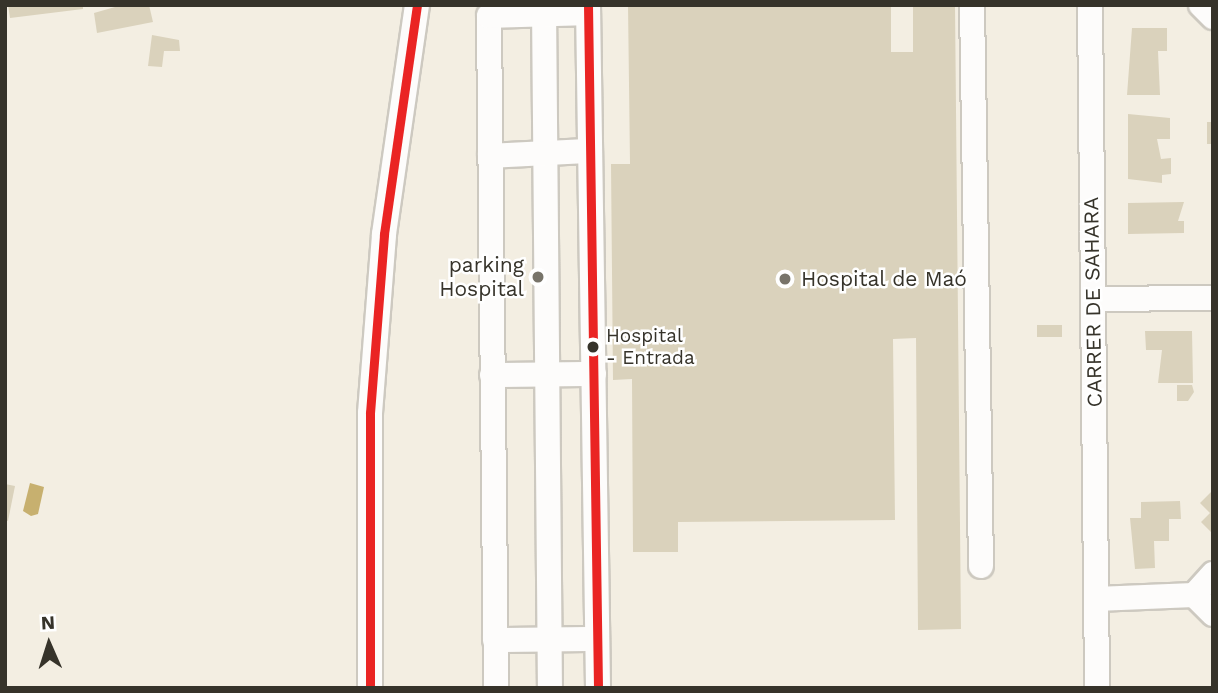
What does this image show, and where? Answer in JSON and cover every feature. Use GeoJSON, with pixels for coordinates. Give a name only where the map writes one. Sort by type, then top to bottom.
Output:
{"type":"FeatureCollection","features":[{"type":"Feature","properties":{"kind":"street"},"geometry":{"type":"LineString","coordinates":[[370,688],[371,400],[384,234],[417,5]]}},
{"type":"Feature","properties":{"kind":"street"},"geometry":{"type":"LineString","coordinates":[[972,5],[981,566]]}},
{"type":"Feature","properties":{"kind":"street","name":"CARRER DE SAHARA"},"geometry":{"type":"LineString","coordinates":[[1090,5],[1097,688]]}},
{"type":"Feature","properties":{"kind":"street"},"geometry":{"type":"LineString","coordinates":[[1202,5],[1213,17]]}},
{"type":"Feature","properties":{"kind":"street"},"geometry":{"type":"LineString","coordinates":[[496,688],[489,16],[544,10],[588,9],[598,688]]}},
{"type":"Feature","properties":{"kind":"street"},"geometry":{"type":"LineString","coordinates":[[544,10],[550,688]]}},
{"type":"Feature","properties":{"kind":"street"},"geometry":{"type":"LineString","coordinates":[[490,156],[590,151]]}},
{"type":"Feature","properties":{"kind":"street"},"geometry":{"type":"LineString","coordinates":[[1093,299],[1213,298]]}},
{"type":"Feature","properties":{"kind":"street"},"geometry":{"type":"LineString","coordinates":[[492,375],[594,374]]}},
{"type":"Feature","properties":{"kind":"street"},"geometry":{"type":"LineString","coordinates":[[1096,599],[1194,595],[1213,574]]}},
{"type":"Feature","properties":{"kind":"street"},"geometry":{"type":"LineString","coordinates":[[1194,595],[1213,614]]}},
{"type":"Feature","properties":{"kind":"street"},"geometry":{"type":"LineString","coordinates":[[495,640],[597,639]]}},
{"type":"Feature","properties":{"kind":"shaded area"},"geometry":{"type":"Polygon","coordinates":[[[30,483],[44,487],[38,514],[31,516],[23,511],[30,483]]]}},
{"type":"Feature","properties":{"kind":"building"},"geometry":{"type":"Polygon","coordinates":[[[8,5],[83,5],[83,9],[10,18],[8,5]]]}},
{"type":"Feature","properties":{"kind":"building"},"geometry":{"type":"Polygon","coordinates":[[[122,5],[149,5],[153,22],[97,33],[94,13],[122,5]]]}},
{"type":"Feature","properties":{"kind":"building","name":"Hospital de Maó"},"geometry":{"type":"Polygon","coordinates":[[[628,5],[891,5],[891,52],[913,52],[913,5],[955,5],[961,629],[918,630],[916,338],[893,339],[895,520],[678,522],[678,552],[633,552],[632,379],[613,380],[611,164],[630,164],[628,5]]]}},
{"type":"Feature","properties":{"kind":"building"},"geometry":{"type":"Polygon","coordinates":[[[1132,28],[1167,28],[1167,51],[1158,51],[1160,95],[1127,95],[1132,28]]]}},
{"type":"Feature","properties":{"kind":"building"},"geometry":{"type":"Polygon","coordinates":[[[152,35],[179,40],[180,51],[164,51],[162,67],[148,66],[152,35]]]}},
{"type":"Feature","properties":{"kind":"building"},"geometry":{"type":"Polygon","coordinates":[[[1128,114],[1170,118],[1170,139],[1157,139],[1161,159],[1171,158],[1171,174],[1162,175],[1162,183],[1128,179],[1128,114]]]}},
{"type":"Feature","properties":{"kind":"building"},"geometry":{"type":"Polygon","coordinates":[[[1207,122],[1213,122],[1213,144],[1207,144],[1207,122]]]}},
{"type":"Feature","properties":{"kind":"building"},"geometry":{"type":"Polygon","coordinates":[[[1184,202],[1178,221],[1184,221],[1184,233],[1128,234],[1128,203],[1184,202]]]}},
{"type":"Feature","properties":{"kind":"building"},"geometry":{"type":"Polygon","coordinates":[[[1037,325],[1062,325],[1062,337],[1037,337],[1037,325]]]}},
{"type":"Feature","properties":{"kind":"building"},"geometry":{"type":"Polygon","coordinates":[[[1145,331],[1192,331],[1193,383],[1158,383],[1162,350],[1146,350],[1145,331]]]}},
{"type":"Feature","properties":{"kind":"building"},"geometry":{"type":"Polygon","coordinates":[[[1177,385],[1192,385],[1194,392],[1188,401],[1177,401],[1177,385]]]}},
{"type":"Feature","properties":{"kind":"building"},"geometry":{"type":"Polygon","coordinates":[[[5,484],[15,486],[8,521],[5,520],[5,484]]]}},
{"type":"Feature","properties":{"kind":"building"},"geometry":{"type":"Polygon","coordinates":[[[1213,490],[1211,532],[1201,522],[1210,513],[1200,503],[1213,490]]]}},
{"type":"Feature","properties":{"kind":"building"},"geometry":{"type":"Polygon","coordinates":[[[1180,501],[1181,519],[1169,519],[1169,541],[1154,541],[1155,568],[1135,569],[1130,518],[1141,518],[1141,502],[1180,501]]]}},
{"type":"Feature","properties":{"kind":"transit line"},"geometry":{"type":"LineString","coordinates":[[370,688],[370,413],[384,234],[417,5]]}},
{"type":"Feature","properties":{"kind":"transit line"},"geometry":{"type":"LineString","coordinates":[[588,5],[598,688]]}},
{"type":"Feature","properties":{"kind":"place","name":"parking Hospital"},"geometry":{"type":"Point","coordinates":[538,277]}},
{"type":"Feature","properties":{"kind":"place","name":"Hospital de Maó"},"geometry":{"type":"Point","coordinates":[785,279]}},
{"type":"Feature","properties":{"kind":"place","name":"Hospital - Entrada"},"geometry":{"type":"Point","coordinates":[593,347]}}]}
